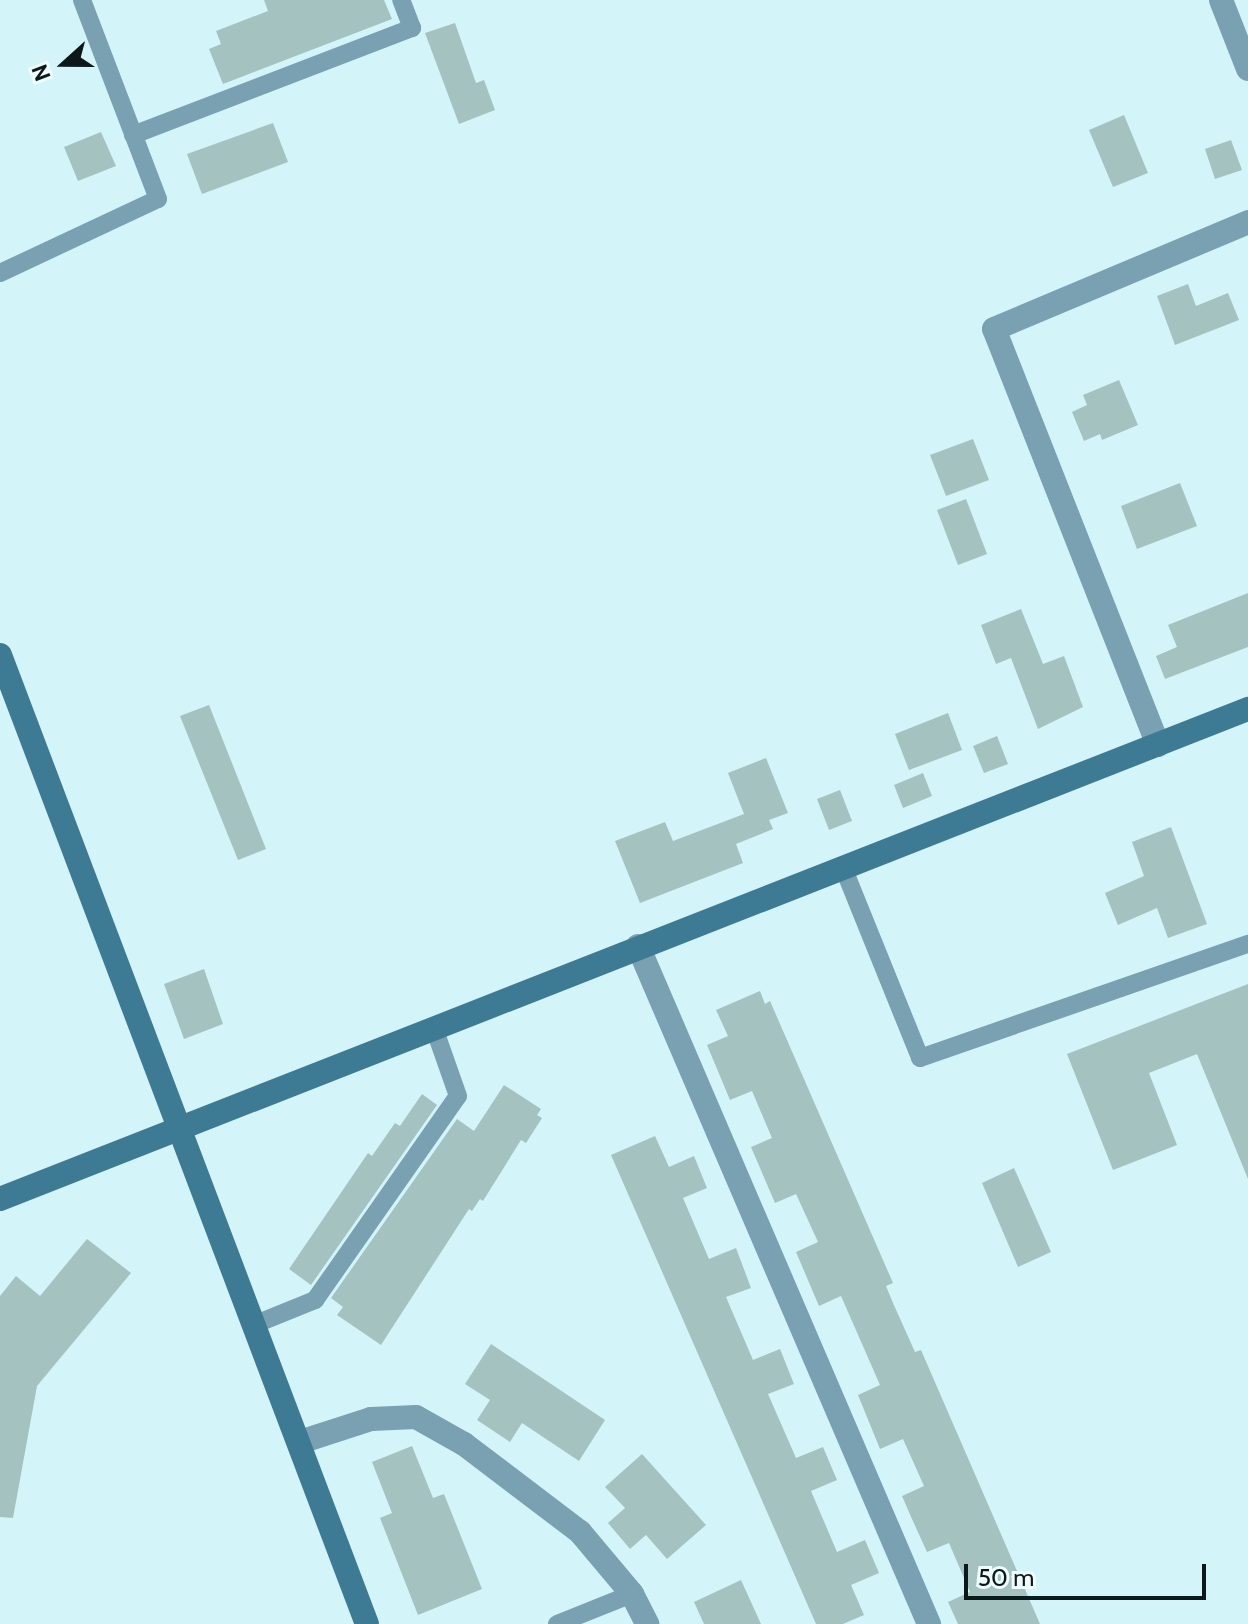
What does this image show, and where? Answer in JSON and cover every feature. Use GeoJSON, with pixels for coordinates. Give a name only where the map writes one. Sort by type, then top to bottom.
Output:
{"type":"FeatureCollection","features":[{"type":"Feature","properties":{"kind":"street"},"geometry":{"type":"LineString","coordinates":[[1221,0],[1248,69]]}},
{"type":"Feature","properties":{"kind":"street"},"geometry":{"type":"LineString","coordinates":[[1158,745],[994,329],[1248,222]]}},
{"type":"Feature","properties":{"kind":"street"},"geometry":{"type":"LineString","coordinates":[[0,655],[256,1324],[367,1624]]}},
{"type":"Feature","properties":{"kind":"street"},"geometry":{"type":"LineString","coordinates":[[0,1199],[1248,709]]}},
{"type":"Feature","properties":{"kind":"street"},"geometry":{"type":"LineString","coordinates":[[638,946],[929,1624]]}},
{"type":"Feature","properties":{"kind":"street"},"geometry":{"type":"LineString","coordinates":[[300,1442],[371,1419],[416,1417],[464,1444],[580,1532],[632,1594],[647,1624]]}},
{"type":"Feature","properties":{"kind":"lane"},"geometry":{"type":"LineString","coordinates":[[0,273],[158,199],[82,0]]}},
{"type":"Feature","properties":{"kind":"lane"},"geometry":{"type":"LineString","coordinates":[[133,135],[412,28],[401,0]]}},
{"type":"Feature","properties":{"kind":"lane"},"geometry":{"type":"LineString","coordinates":[[843,867],[920,1058],[1248,944]]}},
{"type":"Feature","properties":{"kind":"lane"},"geometry":{"type":"LineString","coordinates":[[256,1324],[315,1300],[458,1096],[434,1028]]}},
{"type":"Feature","properties":{"kind":"lane"},"geometry":{"type":"LineString","coordinates":[[557,1624],[632,1594]]}},
{"type":"Feature","properties":{"kind":"building"},"geometry":{"type":"Polygon","coordinates":[[[264,0],[384,0],[392,19],[223,84],[209,49],[221,44],[216,31],[268,11],[264,0]]]}},
{"type":"Feature","properties":{"kind":"building"},"geometry":{"type":"Polygon","coordinates":[[[455,23],[476,83],[484,80],[495,110],[459,124],[425,33],[455,23]]]}},
{"type":"Feature","properties":{"kind":"building"},"geometry":{"type":"Polygon","coordinates":[[[1124,115],[1148,173],[1113,187],[1089,130],[1124,115]]]}},
{"type":"Feature","properties":{"kind":"building"},"geometry":{"type":"Polygon","coordinates":[[[273,123],[288,162],[202,194],[187,154],[273,123]]]}},
{"type":"Feature","properties":{"kind":"building"},"geometry":{"type":"Polygon","coordinates":[[[101,132],[116,166],[78,181],[64,147],[101,132]]]}},
{"type":"Feature","properties":{"kind":"building"},"geometry":{"type":"Polygon","coordinates":[[[1231,140],[1242,170],[1215,179],[1205,149],[1231,140]]]}},
{"type":"Feature","properties":{"kind":"building"},"geometry":{"type":"Polygon","coordinates":[[[1188,284],[1196,306],[1228,293],[1239,320],[1175,345],[1157,296],[1188,284]]]}},
{"type":"Feature","properties":{"kind":"building"},"geometry":{"type":"Polygon","coordinates":[[[1119,380],[1138,425],[1102,440],[1100,434],[1084,441],[1072,412],[1087,405],[1083,395],[1119,380]]]}},
{"type":"Feature","properties":{"kind":"building"},"geometry":{"type":"Polygon","coordinates":[[[973,439],[989,480],[946,496],[930,455],[973,439]]]}},
{"type":"Feature","properties":{"kind":"building"},"geometry":{"type":"Polygon","coordinates":[[[1180,483],[1197,526],[1137,549],[1121,506],[1180,483]]]}},
{"type":"Feature","properties":{"kind":"building"},"geometry":{"type":"Polygon","coordinates":[[[966,499],[987,554],[958,565],[937,510],[966,499]]]}},
{"type":"Feature","properties":{"kind":"building"},"geometry":{"type":"Polygon","coordinates":[[[1248,593],[1248,647],[1165,679],[1156,656],[1177,647],[1168,625],[1248,593]]]}},
{"type":"Feature","properties":{"kind":"building"},"geometry":{"type":"Polygon","coordinates":[[[1021,609],[1043,664],[1064,656],[1083,707],[1038,729],[1011,658],[996,664],[981,625],[1021,609]]]}},
{"type":"Feature","properties":{"kind":"building"},"geometry":{"type":"Polygon","coordinates":[[[209,705],[266,849],[238,860],[180,716],[209,705]]]}},
{"type":"Feature","properties":{"kind":"building"},"geometry":{"type":"Polygon","coordinates":[[[948,713],[962,750],[909,770],[895,734],[948,713]]]}},
{"type":"Feature","properties":{"kind":"building"},"geometry":{"type":"Polygon","coordinates":[[[997,736],[1008,764],[984,773],[973,746],[997,736]]]}},
{"type":"Feature","properties":{"kind":"building"},"geometry":{"type":"Polygon","coordinates":[[[766,758],[788,813],[769,820],[773,829],[736,844],[743,863],[640,903],[615,841],[665,822],[673,841],[744,814],[728,773],[766,758]]]}},
{"type":"Feature","properties":{"kind":"building"},"geometry":{"type":"Polygon","coordinates":[[[923,773],[932,796],[903,808],[894,785],[923,773]]]}},
{"type":"Feature","properties":{"kind":"building"},"geometry":{"type":"Polygon","coordinates":[[[840,790],[852,821],[829,830],[817,799],[840,790]]]}},
{"type":"Feature","properties":{"kind":"building"},"geometry":{"type":"Polygon","coordinates":[[[1171,827],[1207,924],[1168,938],[1157,908],[1118,925],[1105,893],[1144,876],[1132,842],[1171,827]]]}},
{"type":"Feature","properties":{"kind":"building"},"geometry":{"type":"Polygon","coordinates":[[[204,969],[223,1024],[184,1039],[164,984],[204,969]]]}},
{"type":"Feature","properties":{"kind":"building"},"geometry":{"type":"Polygon","coordinates":[[[1248,984],[1248,1179],[1197,1054],[1149,1073],[1177,1145],[1113,1170],[1067,1054],[1248,984]]]}},
{"type":"Feature","properties":{"kind":"building"},"geometry":{"type":"Polygon","coordinates":[[[760,991],[765,1004],[770,1001],[893,1283],[886,1286],[893,1303],[915,1352],[921,1350],[1040,1624],[958,1624],[948,1602],[970,1592],[949,1543],[927,1552],[902,1496],[924,1486],[903,1439],[880,1449],[858,1395],[880,1385],[841,1296],[819,1306],[796,1252],[818,1242],[796,1194],[775,1203],[751,1147],[772,1138],[752,1091],[730,1100],[707,1045],[728,1036],[716,1010],[760,991]]]}},
{"type":"Feature","properties":{"kind":"building"},"geometry":{"type":"Polygon","coordinates":[[[504,1085],[541,1109],[537,1115],[542,1118],[526,1143],[521,1140],[483,1201],[480,1199],[472,1211],[469,1209],[381,1345],[337,1315],[343,1307],[331,1298],[457,1119],[474,1131],[504,1085]]]}},
{"type":"Feature","properties":{"kind":"building"},"geometry":{"type":"Polygon","coordinates":[[[422,1094],[437,1105],[311,1285],[289,1269],[368,1153],[372,1156],[395,1123],[400,1126],[422,1094]]]}},
{"type":"Feature","properties":{"kind":"building"},"geometry":{"type":"Polygon","coordinates":[[[655,1136],[669,1167],[694,1156],[707,1188],[683,1198],[709,1259],[736,1248],[751,1288],[726,1297],[753,1360],[780,1349],[794,1384],[768,1394],[796,1458],[823,1447],[837,1480],[811,1491],[837,1552],[865,1540],[879,1573],[851,1585],[864,1615],[843,1624],[816,1624],[611,1155],[655,1136]]]}},
{"type":"Feature","properties":{"kind":"building"},"geometry":{"type":"Polygon","coordinates":[[[1014,1168],[1051,1252],[1018,1267],[982,1183],[1014,1168]]]}},
{"type":"Feature","properties":{"kind":"building"},"geometry":{"type":"Polygon","coordinates":[[[87,1239],[131,1273],[37,1386],[13,1518],[0,1517],[0,1296],[16,1276],[40,1296],[87,1239]]]}},
{"type":"Feature","properties":{"kind":"building"},"geometry":{"type":"Polygon","coordinates":[[[491,1344],[605,1420],[579,1461],[522,1423],[510,1442],[477,1420],[490,1400],[465,1384],[491,1344]]]}},
{"type":"Feature","properties":{"kind":"building"},"geometry":{"type":"Polygon","coordinates":[[[412,1446],[433,1498],[444,1494],[482,1589],[418,1615],[380,1518],[392,1513],[372,1462],[412,1446]]]}},
{"type":"Feature","properties":{"kind":"building"},"geometry":{"type":"Polygon","coordinates":[[[642,1454],[706,1525],[667,1559],[646,1535],[630,1549],[608,1523],[625,1508],[605,1487],[642,1454]]]}},
{"type":"Feature","properties":{"kind":"building"},"geometry":{"type":"Polygon","coordinates":[[[741,1580],[761,1624],[704,1624],[694,1602],[741,1580]]]}}]}
